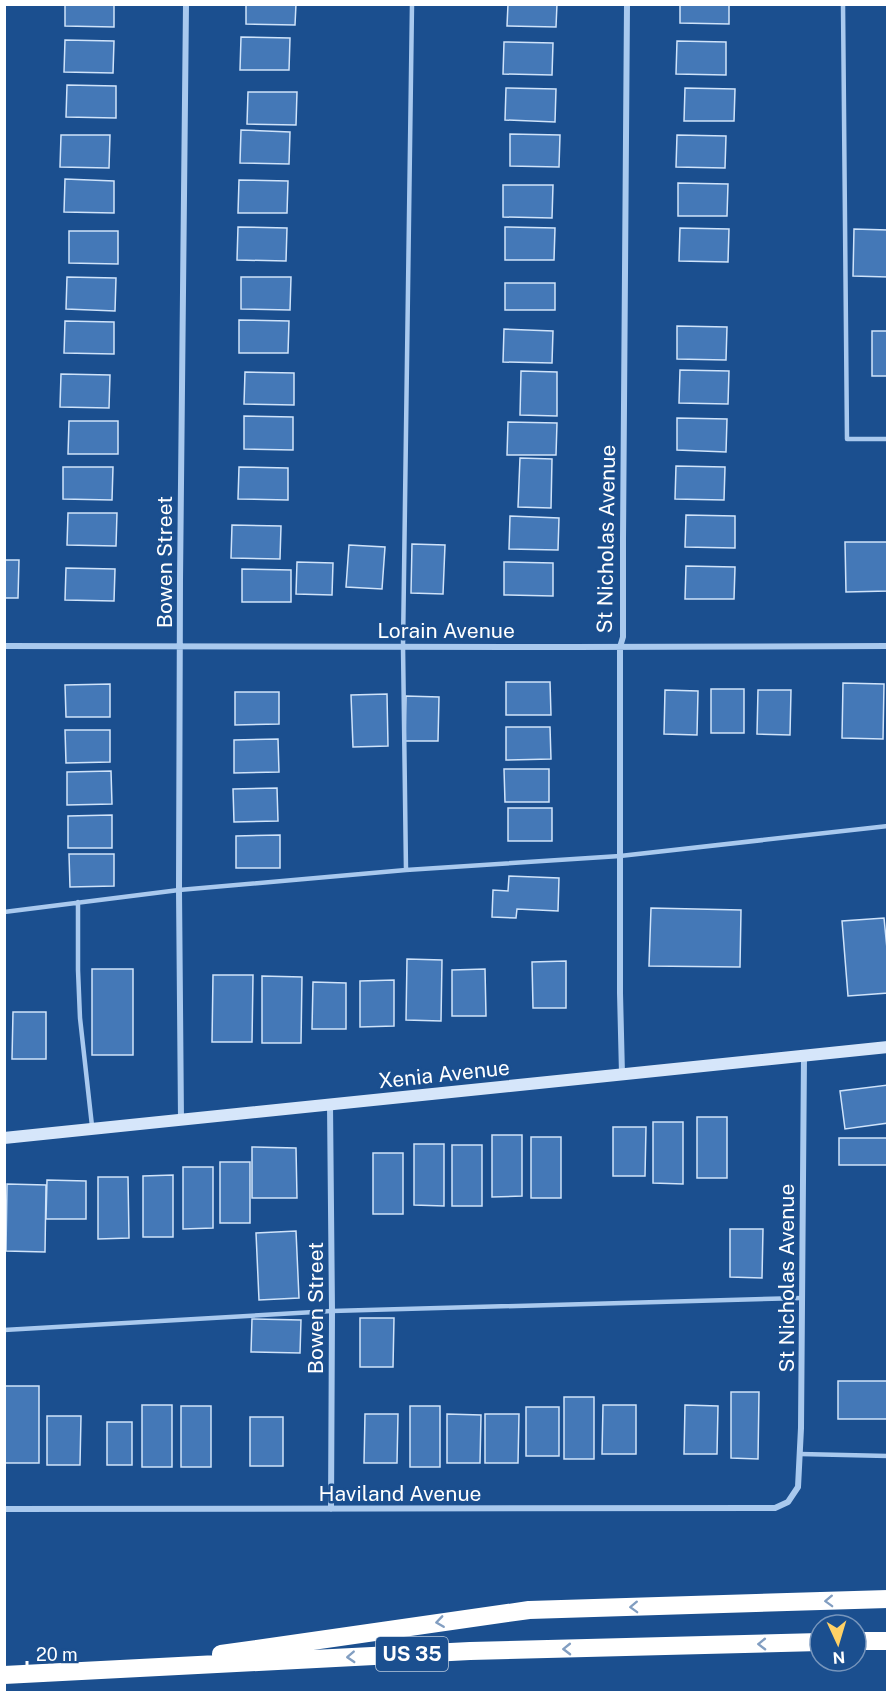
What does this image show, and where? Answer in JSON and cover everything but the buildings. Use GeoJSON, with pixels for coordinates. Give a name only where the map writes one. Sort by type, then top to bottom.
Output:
{"type":"FeatureCollection","features":[{"type":"Feature","properties":{"kind":"highway"},"geometry":{"type":"LineString","coordinates":[[105,1670],[529,1610],[888,1599]]}},
{"type":"Feature","properties":{"kind":"highway"},"geometry":{"type":"LineString","coordinates":[[868,1641],[888,1641]]}},
{"type":"Feature","properties":{"kind":"highway","name":"US 35"},"geometry":{"type":"LineString","coordinates":[[4,1675],[470,1651],[808,1642]]}},
{"type":"Feature","properties":{"kind":"street","name":"Bowen Street"},"geometry":{"type":"LineString","coordinates":[[181,1120],[180,580],[186,4]]}},
{"type":"Feature","properties":{"kind":"street","name":"St Nicholas Avenue"},"geometry":{"type":"LineString","coordinates":[[622,1075],[620,647],[623,637],[627,4]]}},
{"type":"Feature","properties":{"kind":"street","name":"Lorain Avenue"},"geometry":{"type":"LineString","coordinates":[[4,646],[888,646]]}},
{"type":"Feature","properties":{"kind":"street","name":"Xenia Avenue"},"geometry":{"type":"LineString","coordinates":[[4,1138],[888,1047]]}},
{"type":"Feature","properties":{"kind":"street","name":"St Nicholas Avenue"},"geometry":{"type":"LineString","coordinates":[[792,1498],[798,1487],[800,1454],[804,1056]]}},
{"type":"Feature","properties":{"kind":"street","name":"Bowen Street"},"geometry":{"type":"LineString","coordinates":[[330,1105],[332,1509]]}},
{"type":"Feature","properties":{"kind":"street","name":"Haviland Avenue"},"geometry":{"type":"LineString","coordinates":[[4,1509],[775,1508],[792,1498]]}},
{"type":"Feature","properties":{"kind":"lane"},"geometry":{"type":"LineString","coordinates":[[406,870],[403,646],[412,4]]}},
{"type":"Feature","properties":{"kind":"lane"},"geometry":{"type":"LineString","coordinates":[[843,4],[847,439],[888,439]]}},
{"type":"Feature","properties":{"kind":"lane"},"geometry":{"type":"LineString","coordinates":[[4,912],[179,890],[406,870],[620,856],[888,826]]}},
{"type":"Feature","properties":{"kind":"lane"},"geometry":{"type":"LineString","coordinates":[[78,902],[80,1018],[92,1129]]}},
{"type":"Feature","properties":{"kind":"lane"},"geometry":{"type":"LineString","coordinates":[[4,1330],[332,1311],[802,1298]]}},
{"type":"Feature","properties":{"kind":"lane"},"geometry":{"type":"LineString","coordinates":[[800,1454],[888,1456]]}}]}
